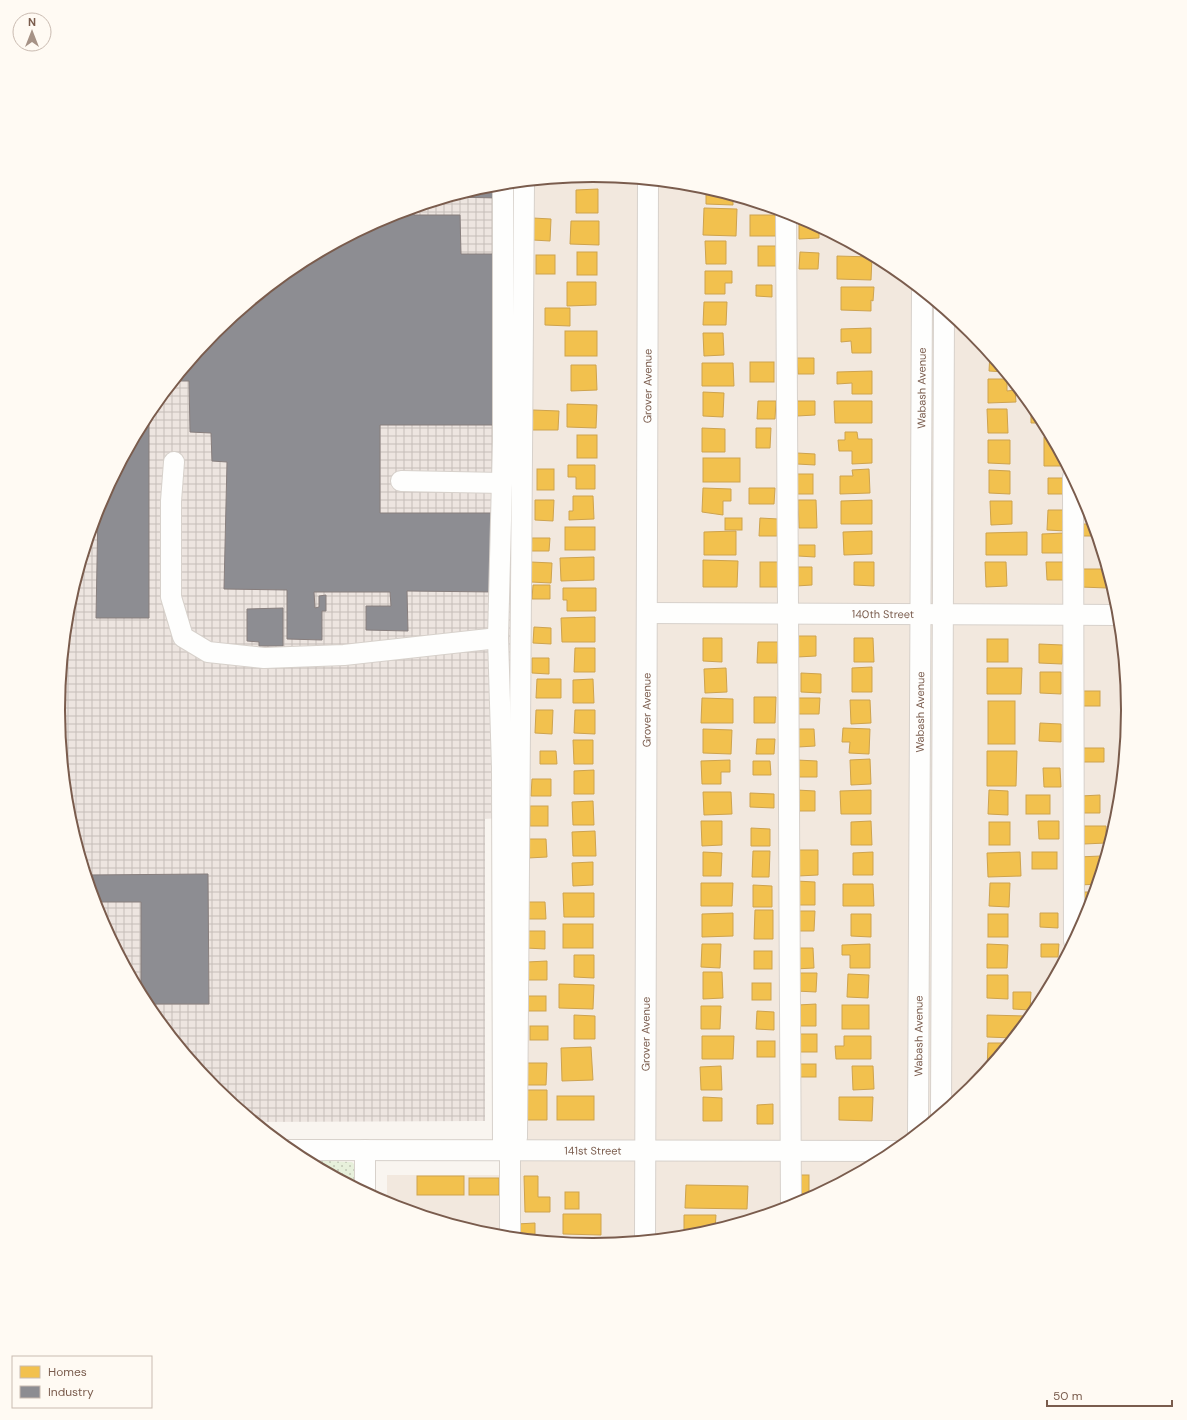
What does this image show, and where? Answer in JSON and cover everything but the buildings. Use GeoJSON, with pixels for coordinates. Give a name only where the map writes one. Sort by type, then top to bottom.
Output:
{"type":"FeatureCollection","features":[{"type":"Feature","properties":{"kind":"street","name":"Grover Avenue"},"geometry":{"type":"LineString","coordinates":[[645,1236],[648,185]]}},
{"type":"Feature","properties":{"kind":"street"},"geometry":{"type":"LineString","coordinates":[[510,1231],[524,186]]}},
{"type":"Feature","properties":{"kind":"street"},"geometry":{"type":"LineString","coordinates":[[503,190],[502,483],[498,638],[510,1150]]}},
{"type":"Feature","properties":{"kind":"street"},"geometry":{"type":"LineString","coordinates":[[786,218],[791,1200]]}},
{"type":"Feature","properties":{"kind":"street","name":"Wabash Avenue"},"geometry":{"type":"LineString","coordinates":[[918,1127],[922,297]]}},
{"type":"Feature","properties":{"kind":"street","name":"Wabash Avenue"},"geometry":{"type":"LineString","coordinates":[[941,1108],[944,315]]}},
{"type":"Feature","properties":{"kind":"street"},"geometry":{"type":"LineString","coordinates":[[174,462],[171,501],[171,598],[183,637],[208,652],[264,658],[344,655],[498,638]]}},
{"type":"Feature","properties":{"kind":"street"},"geometry":{"type":"LineString","coordinates":[[401,481],[502,483]]}},
{"type":"Feature","properties":{"kind":"street"},"geometry":{"type":"LineString","coordinates":[[1073,489],[1074,929]]}},
{"type":"Feature","properties":{"kind":"street","name":"140th Street"},"geometry":{"type":"LineString","coordinates":[[647,613],[1113,615]]}},
{"type":"Feature","properties":{"kind":"street","name":"141st Street"},"geometry":{"type":"LineString","coordinates":[[302,1150],[884,1151]]}},
{"type":"Feature","properties":{"kind":"street"},"geometry":{"type":"LineString","coordinates":[[365,1150],[365,1186]]}},
{"type":"Feature","properties":{"kind":"shaded area"},"geometry":{"type":"Polygon","coordinates":[[[594,182],[662,186],[697,192],[763,210],[796,222],[858,252],[915,291],[942,313],[967,336],[1013,388],[1033,416],[1067,476],[1082,508],[1104,573],[1112,607],[1121,675],[1121,745],[1117,779],[1112,813],[1094,880],[1082,912],[1067,944],[1033,1004],[1013,1032],[967,1084],[915,1129],[887,1149],[858,1168],[796,1198],[730,1220],[662,1234],[594,1238],[525,1234],[457,1220],[387,1196],[387,1175],[519,1175],[518,187],[559,183],[594,182]]]}},
{"type":"Feature","properties":{"kind":"shaded area"},"geometry":{"type":"Polygon","coordinates":[[[517,187],[514,817],[485,819],[485,1121],[263,1122],[220,1084],[174,1032],[154,1004],[120,944],[105,912],[83,847],[75,813],[66,745],[66,675],[75,607],[93,540],[105,508],[120,476],[154,416],[174,388],[220,336],[272,291],[300,271],[329,252],[360,236],[391,222],[424,210],[457,200],[517,187]]]}},
{"type":"Feature","properties":{"kind":"green space"},"geometry":{"type":"Polygon","coordinates":[[[318,1161],[352,1162],[356,1166],[358,1183],[318,1161]]]}}]}
